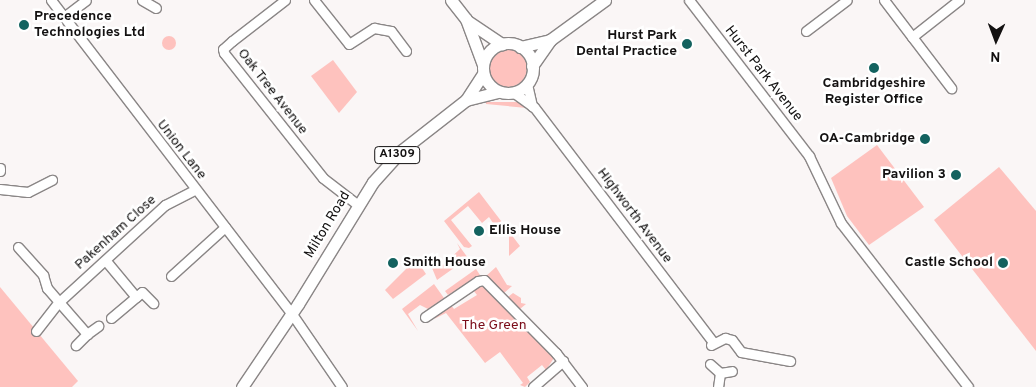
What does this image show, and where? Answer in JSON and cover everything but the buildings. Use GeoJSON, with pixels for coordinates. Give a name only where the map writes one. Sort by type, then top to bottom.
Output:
{"type":"FeatureCollection","features":[{"type":"Feature","properties":{"kind":"main road"},"geometry":{"type":"LineString","coordinates":[[451,0],[466,19],[485,35],[502,44],[520,47],[550,40]]}},
{"type":"Feature","properties":{"kind":"main road"},"geometry":{"type":"LineString","coordinates":[[466,19],[487,82],[500,92],[513,92],[527,84],[532,66],[550,40],[605,0]]}},
{"type":"Feature","properties":{"kind":"main road"},"geometry":{"type":"LineString","coordinates":[[483,70],[491,50],[502,44]]}},
{"type":"Feature","properties":{"kind":"main road"},"geometry":{"type":"LineString","coordinates":[[520,47],[528,53],[532,66]]}},
{"type":"Feature","properties":{"kind":"main road","name":"Milton Road"},"geometry":{"type":"LineString","coordinates":[[242,387],[292,314],[358,205],[391,160],[466,100],[483,70]]}},
{"type":"Feature","properties":{"kind":"main road","name":"Milton Road"},"geometry":{"type":"LineString","coordinates":[[466,100],[500,92]]}},
{"type":"Feature","properties":{"kind":"street","name":"Union Lane"},"geometry":{"type":"LineString","coordinates":[[51,0],[292,314],[342,387]]}},
{"type":"Feature","properties":{"kind":"street"},"geometry":{"type":"LineString","coordinates":[[65,16],[86,0]]}},
{"type":"Feature","properties":{"kind":"street"},"geometry":{"type":"LineString","coordinates":[[142,0],[156,8]]}},
{"type":"Feature","properties":{"kind":"street","name":"Oak Tree Avenue"},"geometry":{"type":"LineString","coordinates":[[285,0],[232,41],[223,49],[224,53],[323,178],[358,205]]}},
{"type":"Feature","properties":{"kind":"street"},"geometry":{"type":"LineString","coordinates":[[314,0],[349,44],[374,28],[391,31],[406,51]]}},
{"type":"Feature","properties":{"kind":"street","name":"Hurst Park Avenue"},"geometry":{"type":"LineString","coordinates":[[689,0],[809,156],[841,223],[967,387]]}},
{"type":"Feature","properties":{"kind":"street"},"geometry":{"type":"LineString","coordinates":[[806,31],[847,0]]}},
{"type":"Feature","properties":{"kind":"street"},"geometry":{"type":"LineString","coordinates":[[884,0],[952,88]]}},
{"type":"Feature","properties":{"kind":"street"},"geometry":{"type":"LineString","coordinates":[[912,36],[959,0]]}},
{"type":"Feature","properties":{"kind":"street","name":"Highworth Avenue"},"geometry":{"type":"LineString","coordinates":[[527,84],[532,106]]}},
{"type":"Feature","properties":{"kind":"street","name":"Highworth Avenue"},"geometry":{"type":"LineString","coordinates":[[513,92],[532,106],[712,344],[725,338],[732,340],[741,352],[790,361]]}},
{"type":"Feature","properties":{"kind":"street"},"geometry":{"type":"LineString","coordinates":[[0,189],[28,192],[52,180]]}},
{"type":"Feature","properties":{"kind":"street","name":"Pakenham Close"},"geometry":{"type":"LineString","coordinates":[[36,331],[59,302],[166,205],[195,190]]}},
{"type":"Feature","properties":{"kind":"street"},"geometry":{"type":"LineString","coordinates":[[171,276],[225,227]]}},
{"type":"Feature","properties":{"kind":"street"},"geometry":{"type":"LineString","coordinates":[[18,247],[43,275],[47,288],[87,334]]}},
{"type":"Feature","properties":{"kind":"street"},"geometry":{"type":"LineString","coordinates":[[106,261],[136,297]]}},
{"type":"Feature","properties":{"kind":"street"},"geometry":{"type":"LineString","coordinates":[[425,317],[478,281],[484,280],[563,362],[582,387]]}},
{"type":"Feature","properties":{"kind":"street"},"geometry":{"type":"LineString","coordinates":[[111,318],[142,292],[153,303]]}},
{"type":"Feature","properties":{"kind":"street"},"geometry":{"type":"LineString","coordinates":[[76,345],[98,326]]}},
{"type":"Feature","properties":{"kind":"street"},"geometry":{"type":"LineString","coordinates":[[533,387],[563,362]]}},
{"type":"Feature","properties":{"kind":"street"},"geometry":{"type":"LineString","coordinates":[[710,364],[720,373],[732,372]]}},
{"type":"Feature","properties":{"kind":"street"},"geometry":{"type":"LineString","coordinates":[[718,387],[720,373]]}},
{"type":"Feature","properties":{"kind":"green space"},"geometry":{"type":"Polygon","coordinates":[[[166,36],[172,36],[176,43],[172,50],[166,50],[162,46],[162,40],[166,36]]]}},
{"type":"Feature","properties":{"kind":"green space"},"geometry":{"type":"Polygon","coordinates":[[[508,49],[521,55],[527,68],[521,81],[508,87],[495,81],[489,68],[495,55],[508,49]]]}},
{"type":"Feature","properties":{"kind":"green space"},"geometry":{"type":"Polygon","coordinates":[[[333,60],[357,92],[339,113],[311,76],[333,60]]]}},
{"type":"Feature","properties":{"kind":"green space"},"geometry":{"type":"Polygon","coordinates":[[[486,102],[518,102],[527,108],[486,104],[486,102]]]}},
{"type":"Feature","properties":{"kind":"green space"},"geometry":{"type":"Polygon","coordinates":[[[877,145],[924,207],[869,245],[847,216],[831,178],[877,145]]]}},
{"type":"Feature","properties":{"kind":"green space","name":"Castle School"},"geometry":{"type":"Polygon","coordinates":[[[999,167],[1036,211],[1036,351],[934,220],[999,167]]]}},
{"type":"Feature","properties":{"kind":"green space"},"geometry":{"type":"Polygon","coordinates":[[[479,192],[520,246],[509,256],[509,233],[499,232],[489,217],[482,223],[468,206],[451,220],[472,246],[469,248],[464,247],[444,221],[479,192]]]}},
{"type":"Feature","properties":{"kind":"green space"},"geometry":{"type":"Polygon","coordinates":[[[457,243],[468,258],[437,280],[432,268],[438,260],[443,265],[460,249],[457,243]]]}},
{"type":"Feature","properties":{"kind":"green space"},"geometry":{"type":"Polygon","coordinates":[[[416,259],[426,274],[393,299],[385,290],[416,259]]]}},
{"type":"Feature","properties":{"kind":"green space"},"geometry":{"type":"Polygon","coordinates":[[[496,267],[507,285],[512,286],[504,293],[486,276],[496,267]]]}},
{"type":"Feature","properties":{"kind":"green space"},"geometry":{"type":"Polygon","coordinates":[[[476,269],[480,275],[448,295],[445,291],[476,269]]]}},
{"type":"Feature","properties":{"kind":"green space"},"geometry":{"type":"Polygon","coordinates":[[[434,284],[444,298],[428,309],[420,305],[408,314],[418,331],[402,309],[434,284]]]}},
{"type":"Feature","properties":{"kind":"green space","name":"The Green"},"geometry":{"type":"Polygon","coordinates":[[[483,285],[554,358],[546,370],[542,365],[527,377],[530,382],[525,387],[520,385],[523,383],[500,352],[485,363],[446,313],[434,319],[450,304],[454,309],[477,295],[473,290],[483,285]]]}},
{"type":"Feature","properties":{"kind":"green space"},"geometry":{"type":"Polygon","coordinates":[[[0,287],[78,381],[72,387],[0,387],[0,287]]]}},
{"type":"Feature","properties":{"kind":"green space"},"geometry":{"type":"Polygon","coordinates":[[[513,293],[521,298],[521,303],[526,304],[520,309],[508,297],[513,293]]]}},
{"type":"Feature","properties":{"kind":"place","name":"Precedence Technologies Ltd"},"geometry":{"type":"Point","coordinates":[24,25]}},
{"type":"Feature","properties":{"kind":"place","name":"Hurst Park Dental Practice"},"geometry":{"type":"Point","coordinates":[687,44]}},
{"type":"Feature","properties":{"kind":"place","name":"Cambridgeshire Register Office"},"geometry":{"type":"Point","coordinates":[874,68]}},
{"type":"Feature","properties":{"kind":"place","name":"OA-Cambridge"},"geometry":{"type":"Point","coordinates":[925,139]}},
{"type":"Feature","properties":{"kind":"place","name":"Pavilion 3"},"geometry":{"type":"Point","coordinates":[956,175]}},
{"type":"Feature","properties":{"kind":"place","name":"Ellis House"},"geometry":{"type":"Point","coordinates":[479,231]}},
{"type":"Feature","properties":{"kind":"place","name":"Smith House"},"geometry":{"type":"Point","coordinates":[393,263]}},
{"type":"Feature","properties":{"kind":"place","name":"Castle School"},"geometry":{"type":"Point","coordinates":[1003,263]}}]}
